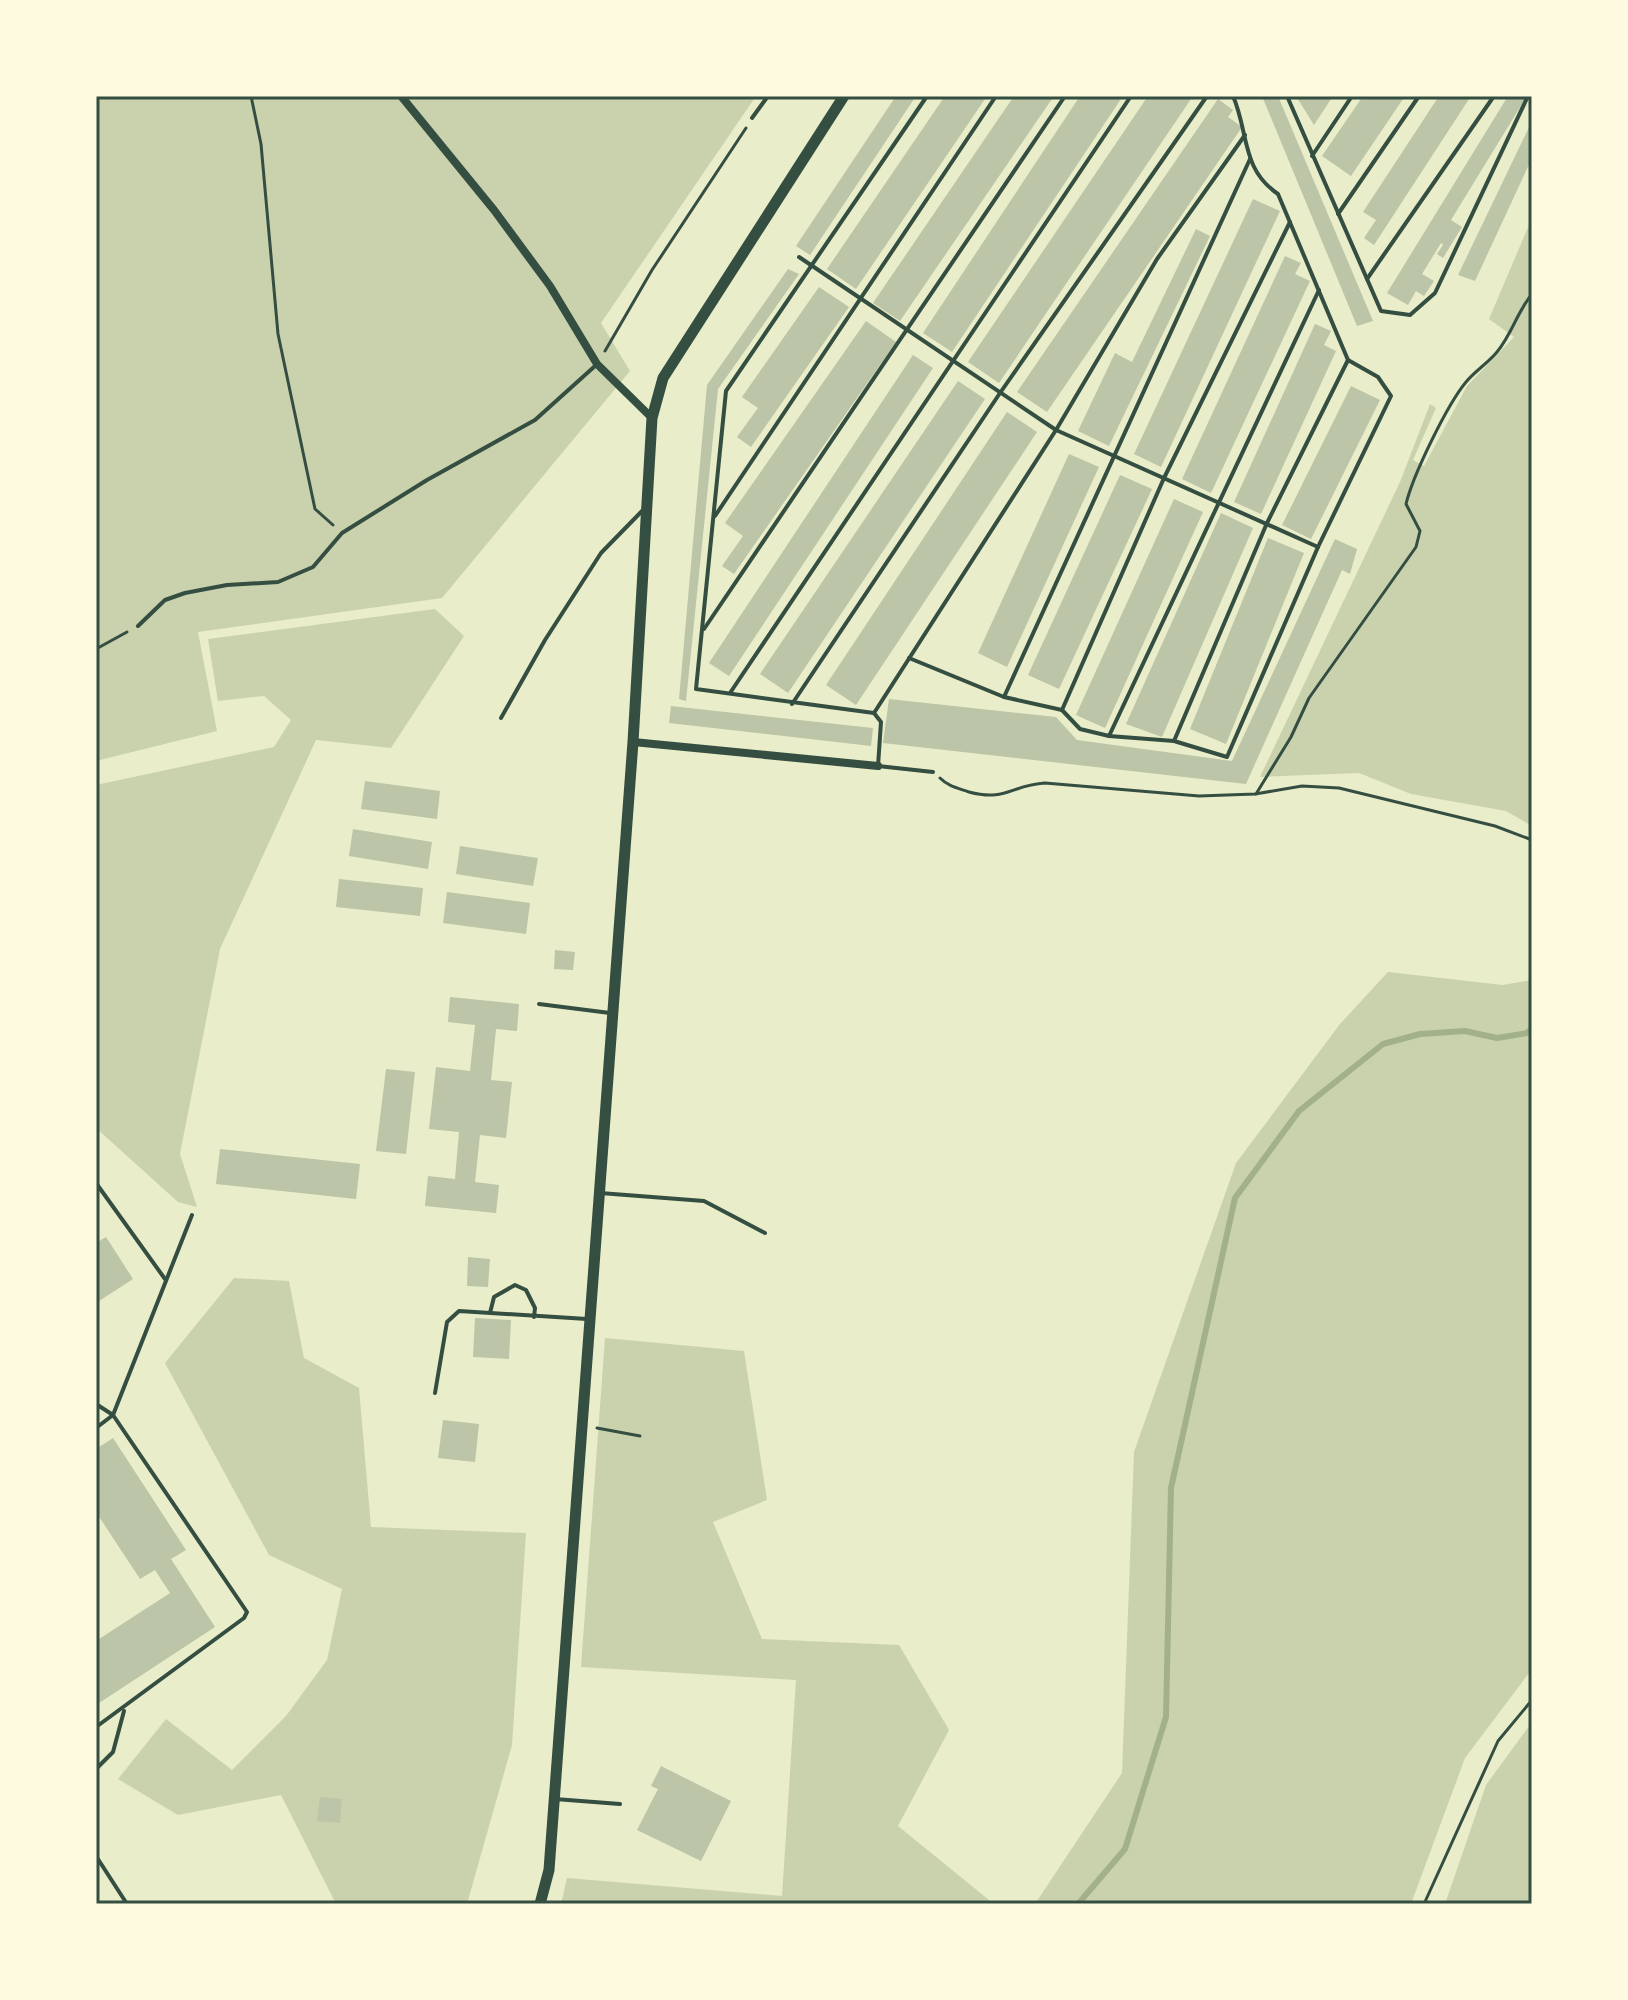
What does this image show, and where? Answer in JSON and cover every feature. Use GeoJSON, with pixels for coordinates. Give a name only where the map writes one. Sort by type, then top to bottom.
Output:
{"type":"FeatureCollection","features":[{"type":"Feature","properties":{"kind":"street"},"geometry":{"type":"LineString","coordinates":[[401,96],[522,248],[597,364],[652,418]]}},
{"type":"Feature","properties":{"kind":"street"},"geometry":{"type":"LineString","coordinates":[[540,1904],[549,1870],[633,742],[652,418],[663,378],[844,96]]}},
{"type":"Feature","properties":{"kind":"street"},"geometry":{"type":"LineString","coordinates":[[633,742],[878,766]]}},
{"type":"Feature","properties":{"kind":"lane"},"geometry":{"type":"LineString","coordinates":[[752,118],[768,96]]}},
{"type":"Feature","properties":{"kind":"lane"},"geometry":{"type":"LineString","coordinates":[[927,96],[726,391],[696,689],[874,713],[881,722],[878,766],[933,772]]}},
{"type":"Feature","properties":{"kind":"lane"},"geometry":{"type":"LineString","coordinates":[[714,518],[996,96]]}},
{"type":"Feature","properties":{"kind":"lane"},"geometry":{"type":"LineString","coordinates":[[703,631],[1065,96]]}},
{"type":"Feature","properties":{"kind":"lane"},"geometry":{"type":"LineString","coordinates":[[730,693],[1131,96]]}},
{"type":"Feature","properties":{"kind":"lane"},"geometry":{"type":"LineString","coordinates":[[792,704],[1000,393],[1207,96]]}},
{"type":"Feature","properties":{"kind":"lane"},"geometry":{"type":"LineString","coordinates":[[909,658],[1004,697],[1062,710],[1080,729],[1109,736],[1174,741],[1227,757],[1318,547],[1391,396],[1378,377],[1348,360],[1278,194],[1261,182],[1250,159],[1244,123],[1233,96]]}},
{"type":"Feature","properties":{"kind":"lane"},"geometry":{"type":"LineString","coordinates":[[1287,96],[1381,311],[1410,315],[1435,293],[1528,96]]}},
{"type":"Feature","properties":{"kind":"lane"},"geometry":{"type":"LineString","coordinates":[[1312,156],[1352,96]]}},
{"type":"Feature","properties":{"kind":"lane"},"geometry":{"type":"LineString","coordinates":[[1338,214],[1419,96]]}},
{"type":"Feature","properties":{"kind":"lane"},"geometry":{"type":"LineString","coordinates":[[1367,279],[1494,96]]}},
{"type":"Feature","properties":{"kind":"lane"},"geometry":{"type":"LineString","coordinates":[[874,713],[1056,430],[1157,259],[1245,135]]}},
{"type":"Feature","properties":{"kind":"lane"},"geometry":{"type":"LineString","coordinates":[[1004,697],[1250,159]]}},
{"type":"Feature","properties":{"kind":"lane"},"geometry":{"type":"LineString","coordinates":[[1062,710],[1164,478],[1290,222]]}},
{"type":"Feature","properties":{"kind":"lane"},"geometry":{"type":"LineString","coordinates":[[799,257],[1056,430],[1318,547]]}},
{"type":"Feature","properties":{"kind":"lane"},"geometry":{"type":"LineString","coordinates":[[1109,736],[1319,290]]}},
{"type":"Feature","properties":{"kind":"lane"},"geometry":{"type":"LineString","coordinates":[[1174,741],[1267,523],[1348,360]]}},
{"type":"Feature","properties":{"kind":"lane"},"geometry":{"type":"LineString","coordinates":[[138,626],[165,600],[185,593],[296,577],[313,567],[342,533],[427,480],[535,420],[597,364]]}},
{"type":"Feature","properties":{"kind":"lane"},"geometry":{"type":"LineString","coordinates":[[501,718],[545,640],[601,553],[647,505]]}},
{"type":"Feature","properties":{"kind":"lane"},"geometry":{"type":"LineString","coordinates":[[539,1004],[612,1013]]}},
{"type":"Feature","properties":{"kind":"lane"},"geometry":{"type":"LineString","coordinates":[[96,1183],[165,1279]]}},
{"type":"Feature","properties":{"kind":"lane"},"geometry":{"type":"LineString","coordinates":[[599,1193],[704,1201],[765,1233]]}},
{"type":"Feature","properties":{"kind":"lane"},"geometry":{"type":"LineString","coordinates":[[96,1428],[113,1415],[192,1215]]}},
{"type":"Feature","properties":{"kind":"lane"},"geometry":{"type":"LineString","coordinates":[[490,1313],[494,1297],[515,1285],[526,1290],[535,1308],[534,1317]]}},
{"type":"Feature","properties":{"kind":"lane"},"geometry":{"type":"LineString","coordinates":[[435,1393],[447,1322],[459,1311],[589,1319]]}},
{"type":"Feature","properties":{"kind":"lane"},"geometry":{"type":"LineString","coordinates":[[96,1404],[113,1415],[247,1609],[244,1618],[96,1727]]}},
{"type":"Feature","properties":{"kind":"lane"},"geometry":{"type":"LineString","coordinates":[[96,1769],[113,1752],[125,1708]]}},
{"type":"Feature","properties":{"kind":"lane"},"geometry":{"type":"LineString","coordinates":[[554,1799],[620,1804]]}},
{"type":"Feature","properties":{"kind":"lane"},"geometry":{"type":"LineString","coordinates":[[96,1856],[127,1904]]}},
{"type":"Feature","properties":{"kind":"path"},"geometry":{"type":"LineString","coordinates":[[251,96],[261,144],[278,334],[315,509],[342,533]]}},
{"type":"Feature","properties":{"kind":"path"},"geometry":{"type":"LineString","coordinates":[[597,364],[652,270],[752,118]]}},
{"type":"Feature","properties":{"kind":"path"},"geometry":{"type":"LineString","coordinates":[[1255,794],[1291,737],[1309,698],[1416,547],[1420,531],[1406,504],[1412,478],[1465,383],[1496,353],[1517,312],[1532,294]]}},
{"type":"Feature","properties":{"kind":"path"},"geometry":{"type":"LineString","coordinates":[[96,649],[138,626]]}},
{"type":"Feature","properties":{"kind":"path"},"geometry":{"type":"LineString","coordinates":[[933,772],[948,786],[990,798],[1027,784],[1045,783],[1199,796],[1255,794],[1302,786],[1339,788],[1495,826],[1532,840]]}},
{"type":"Feature","properties":{"kind":"path"},"geometry":{"type":"LineString","coordinates":[[582,1425],[640,1436]]}},
{"type":"Feature","properties":{"kind":"path"},"geometry":{"type":"LineString","coordinates":[[1424,1904],[1498,1741],[1532,1700]]}},
{"type":"Feature","properties":{"kind":"green space"},"geometry":{"type":"Polygon","coordinates":[[[96,96],[756,96],[601,323],[630,371],[442,598],[198,632],[217,731],[96,761],[96,96]]]}},
{"type":"Feature","properties":{"kind":"green space"},"geometry":{"type":"Polygon","coordinates":[[[1532,218],[1532,826],[1506,811],[1411,794],[1359,773],[1260,777],[1400,482],[1430,404],[1436,408],[1413,460],[1424,466],[1467,386],[1514,337],[1489,319],[1532,218]]]}},
{"type":"Feature","properties":{"kind":"green space"},"geometry":{"type":"Polygon","coordinates":[[[435,609],[464,636],[391,748],[316,740],[220,949],[180,1154],[197,1207],[178,1202],[96,1128],[96,785],[274,747],[291,720],[264,696],[218,701],[208,639],[435,609]]]}},
{"type":"Feature","properties":{"kind":"green space"},"geometry":{"type":"Polygon","coordinates":[[[1388,972],[1503,985],[1532,980],[1532,1669],[1465,1758],[1411,1904],[1035,1904],[1122,1773],[1134,1452],[1236,1163],[1340,1024],[1388,972]]]}},
{"type":"Feature","properties":{"kind":"green space"},"geometry":{"type":"Polygon","coordinates":[[[234,1278],[289,1281],[304,1358],[359,1388],[371,1527],[526,1533],[512,1745],[467,1904],[336,1904],[281,1795],[178,1815],[118,1779],[166,1719],[232,1770],[286,1716],[327,1660],[342,1589],[269,1555],[165,1363],[234,1278]]]}},
{"type":"Feature","properties":{"kind":"green space"},"geometry":{"type":"Polygon","coordinates":[[[605,1338],[744,1351],[767,1500],[713,1522],[762,1639],[899,1645],[949,1730],[898,1826],[994,1904],[561,1904],[567,1878],[782,1896],[796,1680],[581,1667],[605,1338]]]}},
{"type":"Feature","properties":{"kind":"green space"},"geometry":{"type":"Polygon","coordinates":[[[1532,1722],[1532,1904],[1445,1904],[1486,1785],[1532,1722]]]}},
{"type":"Feature","properties":{"kind":"building"},"geometry":{"type":"Polygon","coordinates":[[[896,96],[916,96],[810,255],[796,246],[896,96]]]}},
{"type":"Feature","properties":{"kind":"building"},"geometry":{"type":"Polygon","coordinates":[[[945,96],[987,96],[856,289],[827,269],[945,96]]]}},
{"type":"Feature","properties":{"kind":"building"},"geometry":{"type":"Polygon","coordinates":[[[1014,96],[1054,96],[900,321],[873,303],[1014,96]]]}},
{"type":"Feature","properties":{"kind":"building"},"geometry":{"type":"Polygon","coordinates":[[[1080,96],[1123,96],[952,352],[923,333],[1080,96]]]}},
{"type":"Feature","properties":{"kind":"building"},"geometry":{"type":"Polygon","coordinates":[[[1148,96],[1193,96],[999,383],[968,362],[1148,96]]]}},
{"type":"Feature","properties":{"kind":"building"},"geometry":{"type":"Polygon","coordinates":[[[1262,96],[1278,96],[1373,321],[1357,326],[1262,96]]]}},
{"type":"Feature","properties":{"kind":"building"},"geometry":{"type":"Polygon","coordinates":[[[1296,96],[1333,96],[1314,125],[1296,96]]]}},
{"type":"Feature","properties":{"kind":"building"},"geometry":{"type":"Polygon","coordinates":[[[1363,96],[1405,96],[1351,176],[1322,156],[1363,96]]]}},
{"type":"Feature","properties":{"kind":"building"},"geometry":{"type":"Polygon","coordinates":[[[1439,96],[1471,96],[1374,245],[1364,238],[1376,220],[1363,212],[1439,96]]]}},
{"type":"Feature","properties":{"kind":"building"},"geometry":{"type":"Polygon","coordinates":[[[1508,96],[1525,99],[1451,220],[1462,227],[1443,258],[1437,254],[1443,245],[1441,243],[1422,274],[1434,281],[1424,296],[1416,291],[1408,305],[1387,293],[1508,96]]]}},
{"type":"Feature","properties":{"kind":"building"},"geometry":{"type":"Polygon","coordinates":[[[1218,99],[1233,110],[1228,117],[1242,127],[1047,412],[1017,392],[1218,99]]]}},
{"type":"Feature","properties":{"kind":"building"},"geometry":{"type":"Polygon","coordinates":[[[1532,121],[1532,158],[1475,281],[1458,275],[1532,121]]]}},
{"type":"Feature","properties":{"kind":"building"},"geometry":{"type":"Polygon","coordinates":[[[1253,199],[1280,211],[1161,467],[1134,454],[1253,199]]]}},
{"type":"Feature","properties":{"kind":"building"},"geometry":{"type":"Polygon","coordinates":[[[1196,229],[1210,236],[1109,446],[1078,431],[1115,353],[1132,362],[1196,229]]]}},
{"type":"Feature","properties":{"kind":"building"},"geometry":{"type":"Polygon","coordinates":[[[1285,256],[1301,263],[1295,274],[1310,281],[1211,493],[1182,479],[1285,256]]]}},
{"type":"Feature","properties":{"kind":"building"},"geometry":{"type":"Polygon","coordinates":[[[788,269],[799,274],[718,389],[686,701],[679,699],[707,385],[788,269]]]}},
{"type":"Feature","properties":{"kind":"building"},"geometry":{"type":"Polygon","coordinates":[[[819,287],[849,307],[751,447],[737,437],[758,408],[742,397],[819,287]]]}},
{"type":"Feature","properties":{"kind":"building"},"geometry":{"type":"Polygon","coordinates":[[[866,321],[896,342],[734,574],[722,566],[743,536],[725,523],[866,321]]]}},
{"type":"Feature","properties":{"kind":"building"},"geometry":{"type":"Polygon","coordinates":[[[1315,324],[1331,331],[1324,345],[1336,351],[1261,514],[1234,502],[1315,324]]]}},
{"type":"Feature","properties":{"kind":"building"},"geometry":{"type":"Polygon","coordinates":[[[913,355],[933,368],[729,676],[709,663],[913,355]]]}},
{"type":"Feature","properties":{"kind":"building"},"geometry":{"type":"Polygon","coordinates":[[[958,381],[985,399],[788,693],[760,674],[958,381]]]}},
{"type":"Feature","properties":{"kind":"building"},"geometry":{"type":"Polygon","coordinates":[[[1351,386],[1380,400],[1311,539],[1282,525],[1351,386]]]}},
{"type":"Feature","properties":{"kind":"building"},"geometry":{"type":"Polygon","coordinates":[[[1007,412],[1037,432],[856,705],[826,685],[1007,412]]]}},
{"type":"Feature","properties":{"kind":"building"},"geometry":{"type":"Polygon","coordinates":[[[1069,454],[1099,467],[1007,667],[978,653],[1069,454]]]}},
{"type":"Feature","properties":{"kind":"building"},"geometry":{"type":"Polygon","coordinates":[[[1120,475],[1152,489],[1059,689],[1028,675],[1120,475]]]}},
{"type":"Feature","properties":{"kind":"building"},"geometry":{"type":"Polygon","coordinates":[[[1174,499],[1203,512],[1105,728],[1076,715],[1174,499]]]}},
{"type":"Feature","properties":{"kind":"building"},"geometry":{"type":"Polygon","coordinates":[[[1221,513],[1253,528],[1162,737],[1126,724],[1221,513]]]}},
{"type":"Feature","properties":{"kind":"building"},"geometry":{"type":"Polygon","coordinates":[[[1268,538],[1304,553],[1226,744],[1190,729],[1268,538]]]}},
{"type":"Feature","properties":{"kind":"building"},"geometry":{"type":"Polygon","coordinates":[[[1335,539],[1357,549],[1350,574],[1342,570],[1246,784],[883,743],[889,699],[1056,717],[1077,740],[1232,761],[1335,539]]]}},
{"type":"Feature","properties":{"kind":"building"},"geometry":{"type":"Polygon","coordinates":[[[671,706],[873,728],[871,746],[669,723],[671,706]]]}},
{"type":"Feature","properties":{"kind":"building"},"geometry":{"type":"Polygon","coordinates":[[[365,781],[440,791],[437,819],[361,809],[365,781]]]}},
{"type":"Feature","properties":{"kind":"building"},"geometry":{"type":"Polygon","coordinates":[[[353,829],[432,842],[428,869],[349,856],[353,829]]]}},
{"type":"Feature","properties":{"kind":"building"},"geometry":{"type":"Polygon","coordinates":[[[460,846],[538,858],[533,886],[456,874],[460,846]]]}},
{"type":"Feature","properties":{"kind":"building"},"geometry":{"type":"Polygon","coordinates":[[[339,879],[423,888],[420,916],[336,907],[339,879]]]}},
{"type":"Feature","properties":{"kind":"building"},"geometry":{"type":"Polygon","coordinates":[[[447,892],[530,903],[526,934],[443,923],[447,892]]]}},
{"type":"Feature","properties":{"kind":"building"},"geometry":{"type":"Polygon","coordinates":[[[555,950],[575,952],[573,970],[554,969],[555,950]]]}},
{"type":"Feature","properties":{"kind":"building"},"geometry":{"type":"Polygon","coordinates":[[[450,997],[519,1004],[517,1031],[496,1029],[491,1080],[512,1082],[506,1138],[480,1135],[475,1182],[499,1185],[496,1213],[425,1206],[428,1176],[455,1179],[459,1132],[429,1129],[436,1067],[470,1071],[475,1025],[448,1022],[450,997]]]}},
{"type":"Feature","properties":{"kind":"building"},"geometry":{"type":"Polygon","coordinates":[[[386,1069],[415,1072],[406,1154],[376,1151],[386,1069]]]}},
{"type":"Feature","properties":{"kind":"building"},"geometry":{"type":"Polygon","coordinates":[[[220,1149],[360,1164],[356,1199],[216,1184],[220,1149]]]}},
{"type":"Feature","properties":{"kind":"building"},"geometry":{"type":"Polygon","coordinates":[[[106,1237],[133,1279],[96,1303],[96,1243],[106,1237]]]}},
{"type":"Feature","properties":{"kind":"building"},"geometry":{"type":"Polygon","coordinates":[[[468,1257],[490,1259],[488,1287],[467,1286],[468,1257]]]}},
{"type":"Feature","properties":{"kind":"building"},"geometry":{"type":"Polygon","coordinates":[[[475,1318],[511,1320],[509,1359],[473,1357],[475,1318]]]}},
{"type":"Feature","properties":{"kind":"building"},"geometry":{"type":"Polygon","coordinates":[[[443,1420],[479,1424],[475,1462],[438,1458],[443,1420]]]}},
{"type":"Feature","properties":{"kind":"building"},"geometry":{"type":"Polygon","coordinates":[[[113,1438],[186,1550],[171,1559],[215,1627],[96,1705],[96,1641],[170,1593],[155,1570],[140,1579],[96,1512],[96,1449],[113,1438]]]}},
{"type":"Feature","properties":{"kind":"building"},"geometry":{"type":"Polygon","coordinates":[[[661,1766],[731,1801],[701,1861],[637,1830],[658,1789],[651,1786],[661,1766]]]}},
{"type":"Feature","properties":{"kind":"building"},"geometry":{"type":"Polygon","coordinates":[[[320,1797],[342,1799],[340,1823],[317,1821],[320,1797]]]}},
{"type":"Feature","properties":{"kind":"waterway"},"geometry":{"type":"LineString","coordinates":[[1078,1904],[1125,1849],[1166,1717],[1171,1488],[1235,1198],[1299,1111],[1383,1044],[1420,1034],[1465,1031],[1497,1038],[1527,1033],[1532,1028]]}}]}
